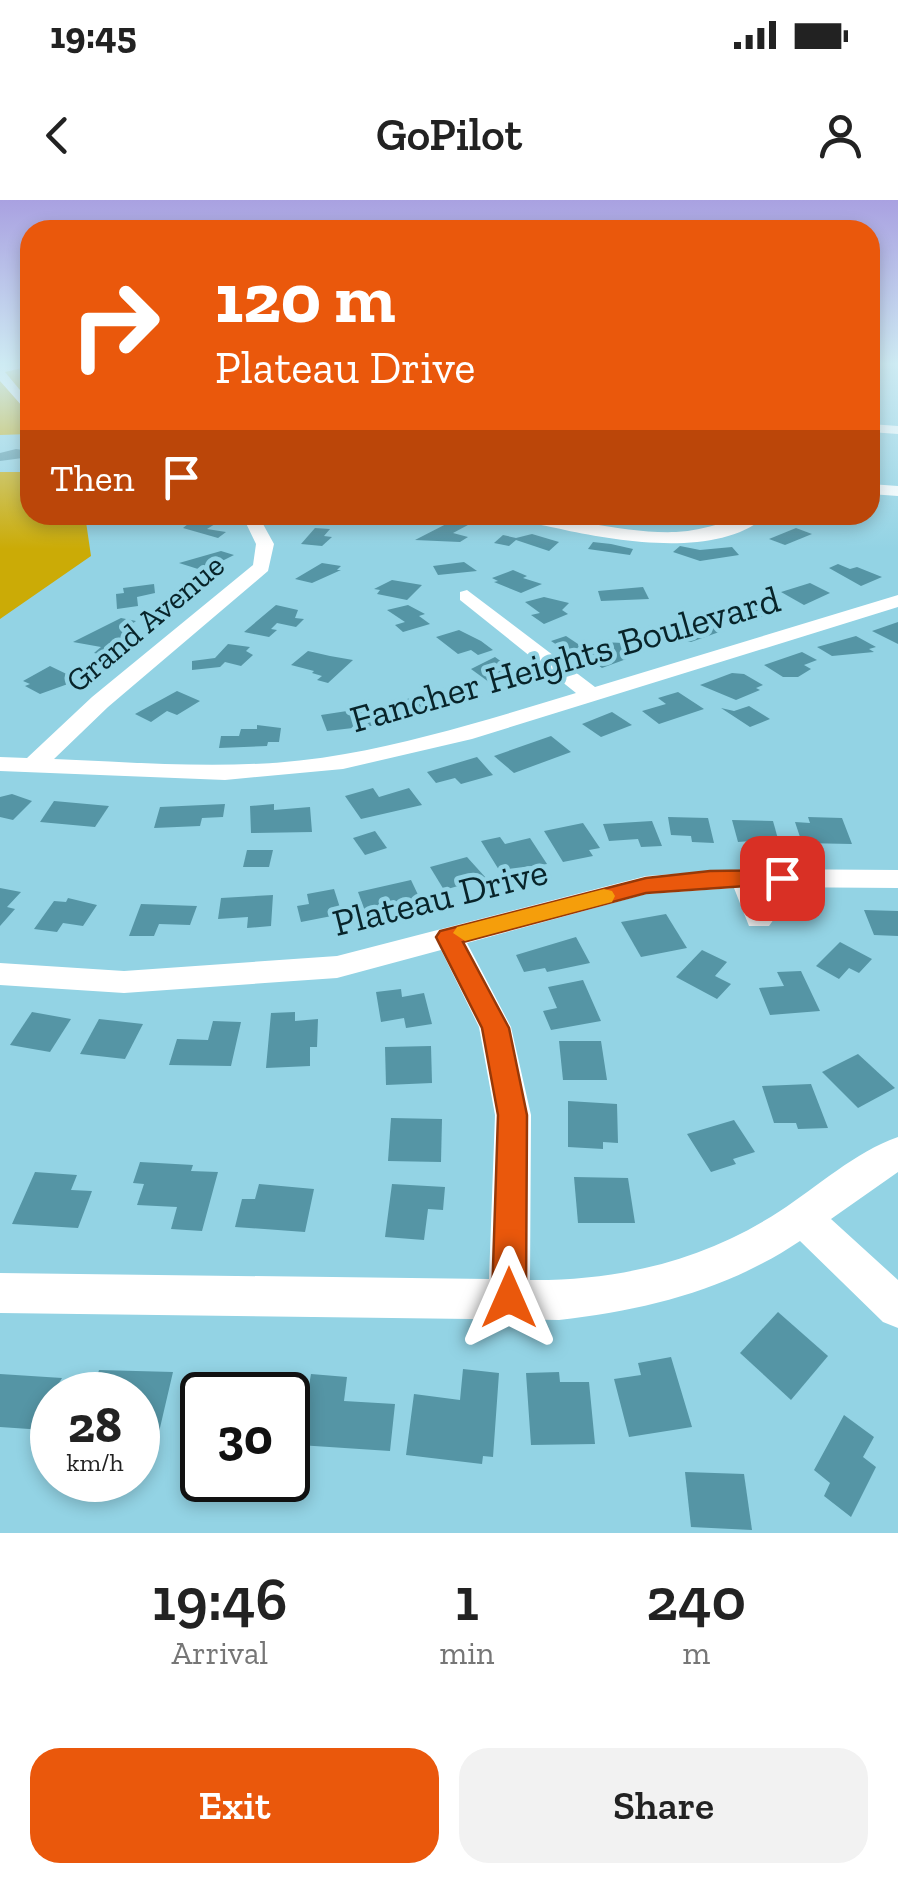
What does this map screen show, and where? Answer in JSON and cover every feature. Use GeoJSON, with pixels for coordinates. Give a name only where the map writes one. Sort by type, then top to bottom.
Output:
{"type":"FeatureCollection","features":[{"type":"Feature","properties":{"kind":"street","name":"Grand Avenue"},"geometry":{"type":"LineString","coordinates":[[37,762],[262,567],[265,544],[255,525]]}},
{"type":"Feature","properties":{"kind":"street"},"geometry":{"type":"LineString","coordinates":[[580,525],[688,538],[743,525]]}},
{"type":"Feature","properties":{"kind":"street"},"geometry":{"type":"LineString","coordinates":[[466,596],[592,695]]}},
{"type":"Feature","properties":{"kind":"street","name":"Fancher Heights Boulevard"},"geometry":{"type":"LineString","coordinates":[[0,764],[37,762],[225,773],[343,762],[448,738],[898,601]]}},
{"type":"Feature","properties":{"kind":"street","name":"Fancher Heights Boulevard"},"geometry":{"type":"LineString","coordinates":[[0,748],[37,762]]}},
{"type":"Feature","properties":{"kind":"street"},"geometry":{"type":"LineString","coordinates":[[745,878],[759,919]]}},
{"type":"Feature","properties":{"kind":"street","name":"Plateau Drive"},"geometry":{"type":"LineString","coordinates":[[0,974],[124,982],[336,968],[646,885],[745,878],[898,880]]}},
{"type":"Feature","properties":{"kind":"street"},"geometry":{"type":"LineString","coordinates":[[448,937],[495,1028],[512,1115],[509,1298]]}},
{"type":"Feature","properties":{"kind":"street"},"geometry":{"type":"LineString","coordinates":[[0,1293],[558,1300],[591,1297],[682,1278],[732,1260],[898,1153]]}},
{"type":"Feature","properties":{"kind":"street"},"geometry":{"type":"LineString","coordinates":[[802,1218],[898,1308]]}},
{"type":"Feature","properties":{"kind":"shaded area"},"geometry":{"type":"Polygon","coordinates":[[[0,425],[20,425],[20,434],[0,435],[0,425]]]}},
{"type":"Feature","properties":{"kind":"shaded area"},"geometry":{"type":"Polygon","coordinates":[[[0,472],[20,472],[20,525],[86,525],[91,556],[0,619],[0,472]]]}},
{"type":"Feature","properties":{"kind":"building"},"geometry":{"type":"Polygon","coordinates":[[[20,450],[20,458],[0,461],[0,453],[20,450]]]}},
{"type":"Feature","properties":{"kind":"building"},"geometry":{"type":"Polygon","coordinates":[[[213,525],[207,529],[226,532],[218,538],[183,528],[213,525]]]}},
{"type":"Feature","properties":{"kind":"building"},"geometry":{"type":"Polygon","coordinates":[[[444,525],[468,525],[453,533],[468,537],[460,542],[415,540],[444,525]]]}},
{"type":"Feature","properties":{"kind":"building"},"geometry":{"type":"Polygon","coordinates":[[[315,528],[330,529],[324,536],[332,537],[322,546],[301,544],[315,528]]]}},
{"type":"Feature","properties":{"kind":"building"},"geometry":{"type":"Polygon","coordinates":[[[796,528],[812,534],[785,545],[769,539],[796,528]]]}},
{"type":"Feature","properties":{"kind":"building"},"geometry":{"type":"Polygon","coordinates":[[[532,534],[559,542],[549,551],[516,540],[509,546],[494,543],[503,535],[516,538],[532,534]]]}},
{"type":"Feature","properties":{"kind":"building"},"geometry":{"type":"Polygon","coordinates":[[[593,542],[633,549],[630,555],[588,549],[593,542]]]}},
{"type":"Feature","properties":{"kind":"building"},"geometry":{"type":"Polygon","coordinates":[[[680,546],[700,550],[732,547],[739,555],[700,561],[673,552],[680,546]]]}},
{"type":"Feature","properties":{"kind":"building"},"geometry":{"type":"Polygon","coordinates":[[[221,551],[234,555],[208,568],[179,563],[221,551]]]}},
{"type":"Feature","properties":{"kind":"building"},"geometry":{"type":"Polygon","coordinates":[[[464,562],[477,571],[438,575],[433,566],[464,562]]]}},
{"type":"Feature","properties":{"kind":"building"},"geometry":{"type":"Polygon","coordinates":[[[322,563],[341,566],[337,570],[341,570],[312,583],[295,579],[322,563]]]}},
{"type":"Feature","properties":{"kind":"building"},"geometry":{"type":"Polygon","coordinates":[[[838,564],[882,577],[861,586],[829,568],[838,564]]]}},
{"type":"Feature","properties":{"kind":"building"},"geometry":{"type":"Polygon","coordinates":[[[513,570],[542,584],[521,593],[492,578],[513,570]]]}},
{"type":"Feature","properties":{"kind":"building"},"geometry":{"type":"Polygon","coordinates":[[[392,580],[422,585],[407,600],[377,594],[380,590],[374,589],[392,580]]]}},
{"type":"Feature","properties":{"kind":"building"},"geometry":{"type":"Polygon","coordinates":[[[810,583],[830,593],[804,605],[781,592],[810,583]]]}},
{"type":"Feature","properties":{"kind":"building"},"geometry":{"type":"Polygon","coordinates":[[[154,584],[155,593],[137,597],[138,606],[117,609],[116,594],[124,593],[123,588],[154,584]]]}},
{"type":"Feature","properties":{"kind":"building"},"geometry":{"type":"Polygon","coordinates":[[[643,587],[649,599],[601,601],[598,591],[643,587]]]}},
{"type":"Feature","properties":{"kind":"building"},"geometry":{"type":"Polygon","coordinates":[[[544,597],[569,603],[562,610],[568,614],[544,624],[531,615],[540,613],[525,602],[544,597]]]}},
{"type":"Feature","properties":{"kind":"building"},"geometry":{"type":"Polygon","coordinates":[[[748,599],[772,613],[741,625],[722,614],[743,608],[735,604],[748,599]]]}},
{"type":"Feature","properties":{"kind":"building"},"geometry":{"type":"Polygon","coordinates":[[[276,605],[298,610],[295,618],[304,619],[296,627],[277,623],[271,629],[277,630],[269,637],[244,632],[276,605]]]}},
{"type":"Feature","properties":{"kind":"building"},"geometry":{"type":"Polygon","coordinates":[[[408,605],[425,614],[419,616],[430,624],[403,632],[395,625],[405,622],[387,610],[408,605]]]}},
{"type":"Feature","properties":{"kind":"building"},"geometry":{"type":"Polygon","coordinates":[[[121,618],[136,621],[128,627],[135,628],[120,640],[129,642],[111,656],[94,653],[101,647],[73,642],[121,618]]]}},
{"type":"Feature","properties":{"kind":"building"},"geometry":{"type":"Polygon","coordinates":[[[705,622],[722,631],[691,642],[679,641],[662,631],[674,624],[679,627],[705,622]]]}},
{"type":"Feature","properties":{"kind":"building"},"geometry":{"type":"Polygon","coordinates":[[[898,622],[898,644],[872,631],[898,622]]]}},
{"type":"Feature","properties":{"kind":"building"},"geometry":{"type":"Polygon","coordinates":[[[459,630],[493,650],[478,655],[471,650],[458,654],[436,637],[459,630]]]}},
{"type":"Feature","properties":{"kind":"building"},"geometry":{"type":"Polygon","coordinates":[[[566,636],[590,652],[575,657],[551,641],[566,636]]]}},
{"type":"Feature","properties":{"kind":"building"},"geometry":{"type":"Polygon","coordinates":[[[856,636],[876,647],[869,649],[874,652],[832,656],[817,647],[856,636]]]}},
{"type":"Feature","properties":{"kind":"building"},"geometry":{"type":"Polygon","coordinates":[[[602,642],[623,643],[640,654],[602,668],[585,656],[596,653],[587,647],[602,642]]]}},
{"type":"Feature","properties":{"kind":"building"},"geometry":{"type":"Polygon","coordinates":[[[228,644],[250,647],[246,651],[253,655],[241,666],[225,662],[220,667],[192,670],[192,661],[215,658],[228,644]]]}},
{"type":"Feature","properties":{"kind":"building"},"geometry":{"type":"Polygon","coordinates":[[[308,651],[353,660],[328,683],[317,680],[322,676],[314,671],[291,665],[308,651]]]}},
{"type":"Feature","properties":{"kind":"building"},"geometry":{"type":"Polygon","coordinates":[[[802,652],[817,660],[804,665],[811,669],[798,677],[783,677],[764,665],[802,652]]]}},
{"type":"Feature","properties":{"kind":"building"},"geometry":{"type":"Polygon","coordinates":[[[495,657],[512,674],[493,685],[471,669],[495,657]]]}},
{"type":"Feature","properties":{"kind":"building"},"geometry":{"type":"Polygon","coordinates":[[[50,666],[79,680],[40,694],[25,686],[30,684],[23,681],[50,666]]]}},
{"type":"Feature","properties":{"kind":"building"},"geometry":{"type":"Polygon","coordinates":[[[732,673],[744,674],[763,685],[736,700],[700,685],[732,673]]]}},
{"type":"Feature","properties":{"kind":"building"},"geometry":{"type":"Polygon","coordinates":[[[440,690],[457,706],[408,714],[396,702],[440,690]]]}},
{"type":"Feature","properties":{"kind":"building"},"geometry":{"type":"Polygon","coordinates":[[[177,691],[200,701],[177,715],[167,711],[151,722],[135,714],[177,691]]]}},
{"type":"Feature","properties":{"kind":"building"},"geometry":{"type":"Polygon","coordinates":[[[678,692],[704,709],[659,724],[642,711],[666,704],[658,698],[678,692]]]}},
{"type":"Feature","properties":{"kind":"building"},"geometry":{"type":"Polygon","coordinates":[[[749,706],[770,719],[750,727],[721,708],[734,711],[749,706]]]}},
{"type":"Feature","properties":{"kind":"building"},"geometry":{"type":"Polygon","coordinates":[[[360,709],[364,717],[373,715],[379,725],[327,731],[321,715],[360,709]]]}},
{"type":"Feature","properties":{"kind":"building"},"geometry":{"type":"Polygon","coordinates":[[[612,712],[632,725],[601,737],[582,724],[612,712]]]}},
{"type":"Feature","properties":{"kind":"building"},"geometry":{"type":"Polygon","coordinates":[[[257,725],[281,728],[279,742],[219,748],[221,736],[239,736],[241,729],[257,729],[257,725]]]}},
{"type":"Feature","properties":{"kind":"building"},"geometry":{"type":"Polygon","coordinates":[[[551,736],[571,752],[514,773],[494,756],[551,736]]]}},
{"type":"Feature","properties":{"kind":"building"},"geometry":{"type":"Polygon","coordinates":[[[477,757],[493,775],[461,784],[455,778],[436,783],[427,772],[477,757]]]}},
{"type":"Feature","properties":{"kind":"building"},"geometry":{"type":"Polygon","coordinates":[[[373,788],[379,797],[409,788],[422,805],[361,819],[345,796],[373,788]]]}},
{"type":"Feature","properties":{"kind":"building"},"geometry":{"type":"Polygon","coordinates":[[[12,794],[32,801],[13,820],[0,817],[0,797],[12,794]]]}},
{"type":"Feature","properties":{"kind":"building"},"geometry":{"type":"Polygon","coordinates":[[[54,801],[109,806],[95,827],[40,822],[54,801]]]}},
{"type":"Feature","properties":{"kind":"building"},"geometry":{"type":"Polygon","coordinates":[[[225,804],[223,817],[202,818],[200,826],[154,828],[160,807],[225,804]]]}},
{"type":"Feature","properties":{"kind":"building"},"geometry":{"type":"Polygon","coordinates":[[[274,804],[274,810],[310,807],[312,832],[251,833],[250,806],[274,804]]]}},
{"type":"Feature","properties":{"kind":"building"},"geometry":{"type":"Polygon","coordinates":[[[668,817],[708,818],[714,843],[692,842],[691,836],[671,835],[668,817]]]}},
{"type":"Feature","properties":{"kind":"building"},"geometry":{"type":"Polygon","coordinates":[[[808,817],[842,818],[852,844],[802,843],[795,822],[810,823],[808,817]]]}},
{"type":"Feature","properties":{"kind":"building"},"geometry":{"type":"Polygon","coordinates":[[[732,820],[773,821],[778,839],[738,842],[732,820]]]}},
{"type":"Feature","properties":{"kind":"building"},"geometry":{"type":"Polygon","coordinates":[[[652,821],[662,846],[641,847],[638,839],[609,841],[603,824],[652,821]]]}},
{"type":"Feature","properties":{"kind":"building"},"geometry":{"type":"Polygon","coordinates":[[[583,823],[600,848],[589,850],[593,856],[563,862],[544,831],[583,823]]]}},
{"type":"Feature","properties":{"kind":"building"},"geometry":{"type":"Polygon","coordinates":[[[375,831],[387,848],[365,855],[353,838],[375,831]]]}},
{"type":"Feature","properties":{"kind":"building"},"geometry":{"type":"Polygon","coordinates":[[[500,837],[505,844],[530,838],[547,864],[499,870],[481,841],[500,837]]]}},
{"type":"Feature","properties":{"kind":"building"},"geometry":{"type":"Polygon","coordinates":[[[247,850],[273,850],[269,867],[243,867],[247,850]]]}},
{"type":"Feature","properties":{"kind":"building"},"geometry":{"type":"Polygon","coordinates":[[[467,857],[486,878],[444,890],[430,867],[467,857]]]}},
{"type":"Feature","properties":{"kind":"building"},"geometry":{"type":"Polygon","coordinates":[[[411,880],[420,899],[365,911],[358,892],[411,880]]]}},
{"type":"Feature","properties":{"kind":"building"},"geometry":{"type":"Polygon","coordinates":[[[0,888],[21,892],[7,907],[15,909],[0,926],[0,888]]]}},
{"type":"Feature","properties":{"kind":"building"},"geometry":{"type":"Polygon","coordinates":[[[334,889],[342,914],[301,922],[297,906],[309,904],[307,894],[334,889]]]}},
{"type":"Feature","properties":{"kind":"building"},"geometry":{"type":"Polygon","coordinates":[[[273,895],[271,926],[247,928],[248,917],[218,919],[221,898],[273,895]]]}},
{"type":"Feature","properties":{"kind":"building"},"geometry":{"type":"Polygon","coordinates":[[[68,898],[97,905],[83,926],[63,923],[57,932],[34,929],[54,901],[66,902],[68,898]]]}},
{"type":"Feature","properties":{"kind":"building"},"geometry":{"type":"Polygon","coordinates":[[[141,904],[197,906],[190,925],[159,924],[154,936],[129,936],[141,904]]]}},
{"type":"Feature","properties":{"kind":"building"},"geometry":{"type":"Polygon","coordinates":[[[864,910],[898,911],[898,936],[874,935],[864,910]]]}},
{"type":"Feature","properties":{"kind":"building"},"geometry":{"type":"Polygon","coordinates":[[[666,914],[687,948],[641,957],[621,922],[666,914]]]}},
{"type":"Feature","properties":{"kind":"building"},"geometry":{"type":"Polygon","coordinates":[[[576,937],[590,963],[547,972],[545,968],[524,972],[516,955],[576,937]]]}},
{"type":"Feature","properties":{"kind":"building"},"geometry":{"type":"Polygon","coordinates":[[[840,942],[872,959],[859,973],[849,968],[839,979],[816,966],[840,942]]]}},
{"type":"Feature","properties":{"kind":"building"},"geometry":{"type":"Polygon","coordinates":[[[702,950],[727,962],[715,976],[731,984],[717,999],[676,977],[702,950]]]}},
{"type":"Feature","properties":{"kind":"building"},"geometry":{"type":"Polygon","coordinates":[[[801,971],[820,1011],[770,1015],[759,988],[784,986],[777,972],[801,971]]]}},
{"type":"Feature","properties":{"kind":"building"},"geometry":{"type":"Polygon","coordinates":[[[583,980],[601,1021],[551,1030],[543,1011],[557,1008],[548,987],[583,980]]]}},
{"type":"Feature","properties":{"kind":"building"},"geometry":{"type":"Polygon","coordinates":[[[401,989],[402,997],[424,993],[432,1024],[406,1028],[404,1018],[381,1022],[376,992],[401,989]]]}},
{"type":"Feature","properties":{"kind":"building"},"geometry":{"type":"Polygon","coordinates":[[[32,1012],[71,1019],[50,1052],[10,1045],[32,1012]]]}},
{"type":"Feature","properties":{"kind":"building"},"geometry":{"type":"Polygon","coordinates":[[[295,1012],[295,1021],[318,1019],[317,1047],[310,1047],[310,1066],[266,1068],[271,1013],[295,1012]]]}},
{"type":"Feature","properties":{"kind":"building"},"geometry":{"type":"Polygon","coordinates":[[[99,1019],[143,1024],[125,1059],[80,1054],[99,1019]]]}},
{"type":"Feature","properties":{"kind":"building"},"geometry":{"type":"Polygon","coordinates":[[[213,1021],[241,1022],[231,1066],[169,1065],[177,1039],[208,1040],[213,1021]]]}},
{"type":"Feature","properties":{"kind":"building"},"geometry":{"type":"Polygon","coordinates":[[[559,1041],[601,1041],[607,1080],[563,1080],[559,1041]]]}},
{"type":"Feature","properties":{"kind":"building"},"geometry":{"type":"Polygon","coordinates":[[[431,1046],[432,1083],[386,1085],[385,1047],[431,1046]]]}},
{"type":"Feature","properties":{"kind":"building"},"geometry":{"type":"Polygon","coordinates":[[[858,1054],[895,1088],[858,1108],[822,1072],[858,1054]]]}},
{"type":"Feature","properties":{"kind":"building"},"geometry":{"type":"Polygon","coordinates":[[[811,1084],[828,1128],[798,1129],[796,1123],[774,1123],[762,1086],[811,1084]]]}},
{"type":"Feature","properties":{"kind":"building"},"geometry":{"type":"Polygon","coordinates":[[[568,1101],[617,1104],[618,1143],[603,1142],[603,1149],[568,1147],[568,1101]]]}},
{"type":"Feature","properties":{"kind":"building"},"geometry":{"type":"Polygon","coordinates":[[[391,1118],[442,1119],[441,1162],[388,1161],[391,1118]]]}},
{"type":"Feature","properties":{"kind":"building"},"geometry":{"type":"Polygon","coordinates":[[[734,1120],[755,1152],[733,1159],[736,1164],[711,1172],[687,1134],[734,1120]]]}},
{"type":"Feature","properties":{"kind":"building"},"geometry":{"type":"Polygon","coordinates":[[[140,1162],[193,1165],[191,1171],[218,1172],[202,1231],[171,1229],[177,1207],[137,1205],[144,1184],[133,1183],[140,1162]]]}},
{"type":"Feature","properties":{"kind":"building"},"geometry":{"type":"Polygon","coordinates":[[[35,1172],[77,1175],[71,1190],[92,1191],[78,1228],[12,1224],[35,1172]]]}},
{"type":"Feature","properties":{"kind":"building"},"geometry":{"type":"Polygon","coordinates":[[[574,1177],[628,1178],[635,1223],[578,1223],[574,1177]]]}},
{"type":"Feature","properties":{"kind":"building"},"geometry":{"type":"Polygon","coordinates":[[[259,1184],[314,1189],[305,1232],[235,1227],[242,1199],[255,1199],[259,1184]]]}},
{"type":"Feature","properties":{"kind":"building"},"geometry":{"type":"Polygon","coordinates":[[[392,1184],[445,1187],[443,1210],[428,1209],[424,1240],[385,1237],[392,1184]]]}},
{"type":"Feature","properties":{"kind":"building"},"geometry":{"type":"Polygon","coordinates":[[[778,1312],[828,1356],[791,1400],[740,1353],[778,1312]]]}},
{"type":"Feature","properties":{"kind":"building"},"geometry":{"type":"Polygon","coordinates":[[[671,1357],[692,1427],[629,1437],[614,1379],[641,1375],[638,1363],[671,1357]]]}},
{"type":"Feature","properties":{"kind":"building"},"geometry":{"type":"Polygon","coordinates":[[[463,1369],[499,1373],[493,1457],[483,1456],[482,1464],[406,1455],[414,1394],[460,1400],[463,1369]]]}},
{"type":"Feature","properties":{"kind":"building"},"geometry":{"type":"Polygon","coordinates":[[[99,1370],[173,1372],[160,1428],[160,1372],[99,1370]]]}},
{"type":"Feature","properties":{"kind":"building"},"geometry":{"type":"Polygon","coordinates":[[[559,1372],[560,1382],[589,1382],[595,1444],[531,1445],[526,1373],[559,1372]]]}},
{"type":"Feature","properties":{"kind":"building"},"geometry":{"type":"Polygon","coordinates":[[[0,1374],[30,1376],[30,1429],[0,1427],[0,1374]]]}},
{"type":"Feature","properties":{"kind":"building"},"geometry":{"type":"Polygon","coordinates":[[[311,1374],[347,1377],[344,1401],[395,1404],[390,1451],[310,1446],[311,1374]]]}},
{"type":"Feature","properties":{"kind":"building"},"geometry":{"type":"Polygon","coordinates":[[[844,1415],[874,1437],[863,1457],[876,1467],[851,1517],[824,1496],[830,1483],[814,1470],[844,1415]]]}},
{"type":"Feature","properties":{"kind":"building"},"geometry":{"type":"Polygon","coordinates":[[[685,1472],[744,1474],[752,1530],[691,1527],[685,1472]]]}},
{"type":"Feature","properties":{"kind":"slow traffic"},"geometry":{"type":"LineString","coordinates":[[465,933],[604,896]]}},
{"type":"Feature","properties":{"kind":"route"},"geometry":{"type":"LineString","coordinates":[[509,1298],[512,1115],[495,1028],[479,990],[448,937],[646,885],[710,878],[782,878]]}}]}
